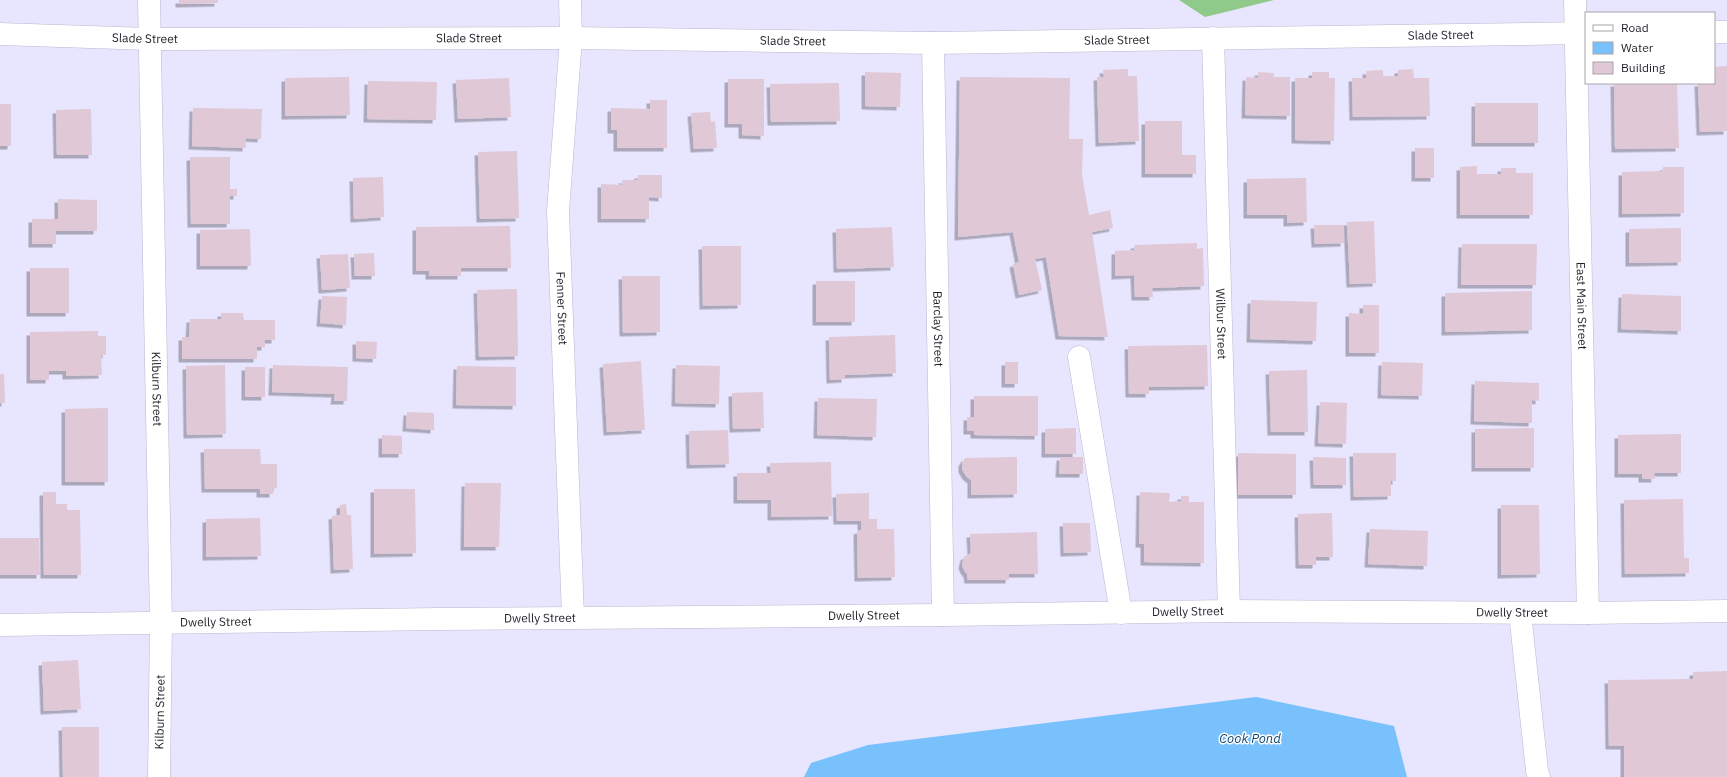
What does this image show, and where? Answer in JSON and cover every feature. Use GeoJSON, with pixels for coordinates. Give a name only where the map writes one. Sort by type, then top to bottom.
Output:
{"type":"FeatureCollection","features":[{"type":"Feature","properties":{"kind":"street","name":"Kilburn Street"},"geometry":{"type":"LineString","coordinates":[[149,0],[161,622],[159,777]]}},
{"type":"Feature","properties":{"kind":"street","name":"Fenner Street"},"geometry":{"type":"LineString","coordinates":[[570,0],[571,38],[558,211],[573,617]]}},
{"type":"Feature","properties":{"kind":"street","name":"East Main Street"},"geometry":{"type":"LineString","coordinates":[[1575,0],[1580,33],[1588,613]]}},
{"type":"Feature","properties":{"kind":"street"},"geometry":{"type":"LineString","coordinates":[[1715,32],[1727,32]]}},
{"type":"Feature","properties":{"kind":"street","name":"Slade Street"},"geometry":{"type":"LineString","coordinates":[[0,34],[149,39],[571,38],[933,43],[1580,33]]}},
{"type":"Feature","properties":{"kind":"street","name":"Wilbur Street"},"geometry":{"type":"LineString","coordinates":[[1213,38],[1229,611]]}},
{"type":"Feature","properties":{"kind":"street","name":"Barclay Street"},"geometry":{"type":"LineString","coordinates":[[933,43],[943,615]]}},
{"type":"Feature","properties":{"kind":"street"},"geometry":{"type":"LineString","coordinates":[[1079,357],[1121,612]]}},
{"type":"Feature","properties":{"kind":"street","name":"Dwelly Street"},"geometry":{"type":"LineString","coordinates":[[0,625],[573,617],[943,615],[1229,611],[1588,613],[1727,611]]}},
{"type":"Feature","properties":{"kind":"street"},"geometry":{"type":"LineString","coordinates":[[1520,613],[1537,771],[1539,777]]}},
{"type":"Feature","properties":{"kind":"green space"},"geometry":{"type":"Polygon","coordinates":[[[1179,0],[1274,0],[1205,17],[1179,0]]]}},
{"type":"Feature","properties":{"kind":"water","name":"Cook Pond"},"geometry":{"type":"Polygon","coordinates":[[[1256,697],[1394,726],[1407,777],[804,777],[811,763],[868,745],[1256,697]]]}},
{"type":"Feature","properties":{"kind":"building"},"geometry":{"type":"Polygon","coordinates":[[[179,0],[218,0],[218,3],[179,4],[179,0]]]}},
{"type":"Feature","properties":{"kind":"building"},"geometry":{"type":"Polygon","coordinates":[[[1727,66],[1727,131],[1700,132],[1698,84],[1715,84],[1715,67],[1727,66]]]}},
{"type":"Feature","properties":{"kind":"building"},"geometry":{"type":"Polygon","coordinates":[[[1128,69],[1128,76],[1137,76],[1139,141],[1099,143],[1097,77],[1104,77],[1103,70],[1128,69]]]}},
{"type":"Feature","properties":{"kind":"building"},"geometry":{"type":"Polygon","coordinates":[[[1413,69],[1414,78],[1429,78],[1430,116],[1353,117],[1352,78],[1366,78],[1366,71],[1383,70],[1383,76],[1398,76],[1398,70],[1413,69]]]}},
{"type":"Feature","properties":{"kind":"building"},"geometry":{"type":"Polygon","coordinates":[[[865,72],[901,73],[900,107],[865,106],[865,72]]]}},
{"type":"Feature","properties":{"kind":"building"},"geometry":{"type":"Polygon","coordinates":[[[1258,72],[1274,73],[1274,77],[1290,77],[1290,116],[1245,115],[1246,77],[1258,78],[1258,72]]]}},
{"type":"Feature","properties":{"kind":"building"},"geometry":{"type":"Polygon","coordinates":[[[1312,72],[1329,72],[1329,78],[1335,78],[1334,141],[1295,140],[1295,78],[1312,78],[1312,72]]]}},
{"type":"Feature","properties":{"kind":"building"},"geometry":{"type":"Polygon","coordinates":[[[349,77],[350,115],[285,116],[285,78],[349,77]]]}},
{"type":"Feature","properties":{"kind":"building"},"geometry":{"type":"Polygon","coordinates":[[[960,77],[1070,78],[1069,139],[1083,139],[1082,175],[1089,215],[1110,210],[1113,228],[1092,232],[1108,337],[1059,336],[1046,257],[1035,259],[1042,290],[1019,295],[1013,264],[1019,262],[1013,232],[958,237],[960,77]]]}},
{"type":"Feature","properties":{"kind":"building"},"geometry":{"type":"Polygon","coordinates":[[[509,78],[511,117],[458,119],[456,80],[509,78]]]}},
{"type":"Feature","properties":{"kind":"building"},"geometry":{"type":"Polygon","coordinates":[[[728,79],[764,79],[764,136],[742,135],[742,124],[728,124],[728,79]]]}},
{"type":"Feature","properties":{"kind":"building"},"geometry":{"type":"Polygon","coordinates":[[[368,81],[437,82],[436,120],[367,119],[368,81]]]}},
{"type":"Feature","properties":{"kind":"building"},"geometry":{"type":"Polygon","coordinates":[[[839,83],[840,121],[771,122],[770,84],[839,83]]]}},
{"type":"Feature","properties":{"kind":"building"},"geometry":{"type":"Polygon","coordinates":[[[1614,84],[1677,84],[1679,148],[1615,149],[1614,84]]]}},
{"type":"Feature","properties":{"kind":"building"},"geometry":{"type":"Polygon","coordinates":[[[650,100],[667,100],[667,148],[617,148],[617,130],[611,130],[611,108],[650,109],[650,100]]]}},
{"type":"Feature","properties":{"kind":"building"},"geometry":{"type":"Polygon","coordinates":[[[1475,103],[1538,103],[1538,143],[1475,143],[1475,103]]]}},
{"type":"Feature","properties":{"kind":"building"},"geometry":{"type":"Polygon","coordinates":[[[0,104],[11,104],[11,146],[0,146],[0,104]]]}},
{"type":"Feature","properties":{"kind":"building"},"geometry":{"type":"Polygon","coordinates":[[[193,108],[262,109],[261,139],[246,138],[246,148],[192,146],[193,108]]]}},
{"type":"Feature","properties":{"kind":"building"},"geometry":{"type":"Polygon","coordinates":[[[91,109],[92,155],[57,155],[56,110],[91,109]]]}},
{"type":"Feature","properties":{"kind":"building"},"geometry":{"type":"Polygon","coordinates":[[[710,112],[711,122],[715,121],[717,148],[694,149],[691,113],[710,112]]]}},
{"type":"Feature","properties":{"kind":"building"},"geometry":{"type":"Polygon","coordinates":[[[1145,121],[1182,121],[1182,155],[1196,155],[1196,174],[1145,174],[1145,121]]]}},
{"type":"Feature","properties":{"kind":"building"},"geometry":{"type":"Polygon","coordinates":[[[1415,148],[1434,148],[1434,178],[1415,178],[1415,148]]]}},
{"type":"Feature","properties":{"kind":"building"},"geometry":{"type":"Polygon","coordinates":[[[517,151],[519,218],[480,219],[478,152],[517,151]]]}},
{"type":"Feature","properties":{"kind":"building"},"geometry":{"type":"Polygon","coordinates":[[[190,157],[230,157],[230,189],[237,189],[237,196],[230,196],[230,224],[191,224],[190,157]]]}},
{"type":"Feature","properties":{"kind":"building"},"geometry":{"type":"Polygon","coordinates":[[[1477,166],[1477,174],[1501,174],[1501,168],[1516,168],[1516,173],[1533,173],[1533,215],[1460,215],[1460,167],[1477,166]]]}},
{"type":"Feature","properties":{"kind":"building"},"geometry":{"type":"Polygon","coordinates":[[[1663,167],[1684,167],[1684,213],[1622,214],[1622,172],[1663,171],[1663,167]]]}},
{"type":"Feature","properties":{"kind":"building"},"geometry":{"type":"Polygon","coordinates":[[[638,175],[662,175],[662,198],[649,197],[649,219],[601,219],[601,184],[623,185],[622,180],[637,180],[638,175]]]}},
{"type":"Feature","properties":{"kind":"building"},"geometry":{"type":"Polygon","coordinates":[[[383,177],[384,217],[354,219],[353,178],[383,177]]]}},
{"type":"Feature","properties":{"kind":"building"},"geometry":{"type":"Polygon","coordinates":[[[1306,178],[1307,222],[1287,223],[1287,215],[1247,215],[1247,179],[1306,178]]]}},
{"type":"Feature","properties":{"kind":"building"},"geometry":{"type":"Polygon","coordinates":[[[58,199],[97,200],[97,231],[56,231],[56,244],[32,244],[32,219],[58,219],[58,199]]]}},
{"type":"Feature","properties":{"kind":"building"},"geometry":{"type":"Polygon","coordinates":[[[1374,221],[1376,283],[1350,284],[1347,222],[1374,221]]]}},
{"type":"Feature","properties":{"kind":"building"},"geometry":{"type":"Polygon","coordinates":[[[1314,225],[1344,225],[1344,243],[1315,244],[1314,225]]]}},
{"type":"Feature","properties":{"kind":"building"},"geometry":{"type":"Polygon","coordinates":[[[510,226],[511,268],[461,268],[461,276],[429,276],[429,271],[416,271],[416,227],[510,226]]]}},
{"type":"Feature","properties":{"kind":"building"},"geometry":{"type":"Polygon","coordinates":[[[892,227],[894,267],[837,269],[836,229],[892,227]]]}},
{"type":"Feature","properties":{"kind":"building"},"geometry":{"type":"Polygon","coordinates":[[[1681,228],[1681,262],[1629,263],[1629,229],[1681,228]]]}},
{"type":"Feature","properties":{"kind":"building"},"geometry":{"type":"Polygon","coordinates":[[[250,229],[251,266],[200,266],[200,230],[250,229]]]}},
{"type":"Feature","properties":{"kind":"building"},"geometry":{"type":"Polygon","coordinates":[[[1197,243],[1197,249],[1203,248],[1204,286],[1152,288],[1153,297],[1135,297],[1134,275],[1115,276],[1115,251],[1135,250],[1134,245],[1197,243]]]}},
{"type":"Feature","properties":{"kind":"building"},"geometry":{"type":"Polygon","coordinates":[[[1462,244],[1537,244],[1536,285],[1461,285],[1462,244]]]}},
{"type":"Feature","properties":{"kind":"building"},"geometry":{"type":"Polygon","coordinates":[[[702,246],[741,246],[741,305],[703,306],[702,246]]]}},
{"type":"Feature","properties":{"kind":"building"},"geometry":{"type":"Polygon","coordinates":[[[374,253],[375,276],[355,276],[354,254],[374,253]]]}},
{"type":"Feature","properties":{"kind":"building"},"geometry":{"type":"Polygon","coordinates":[[[348,254],[350,288],[322,290],[320,255],[348,254]]]}},
{"type":"Feature","properties":{"kind":"building"},"geometry":{"type":"Polygon","coordinates":[[[30,268],[69,268],[69,313],[30,313],[30,268]]]}},
{"type":"Feature","properties":{"kind":"building"},"geometry":{"type":"Polygon","coordinates":[[[622,276],[660,276],[660,332],[623,333],[622,276]]]}},
{"type":"Feature","properties":{"kind":"building"},"geometry":{"type":"Polygon","coordinates":[[[816,281],[855,281],[855,322],[816,322],[816,281]]]}},
{"type":"Feature","properties":{"kind":"building"},"geometry":{"type":"Polygon","coordinates":[[[517,289],[518,356],[479,357],[477,290],[517,289]]]}},
{"type":"Feature","properties":{"kind":"building"},"geometry":{"type":"Polygon","coordinates":[[[1532,291],[1532,330],[1445,332],[1445,293],[1532,291]]]}},
{"type":"Feature","properties":{"kind":"building"},"geometry":{"type":"Polygon","coordinates":[[[1622,294],[1681,296],[1681,331],[1621,329],[1622,294]]]}},
{"type":"Feature","properties":{"kind":"building"},"geometry":{"type":"Polygon","coordinates":[[[322,296],[347,297],[346,325],[320,323],[322,296]]]}},
{"type":"Feature","properties":{"kind":"building"},"geometry":{"type":"Polygon","coordinates":[[[1251,300],[1317,302],[1316,341],[1250,339],[1251,300]]]}},
{"type":"Feature","properties":{"kind":"building"},"geometry":{"type":"Polygon","coordinates":[[[1363,305],[1379,305],[1379,353],[1349,353],[1349,313],[1363,314],[1363,305]]]}},
{"type":"Feature","properties":{"kind":"building"},"geometry":{"type":"Polygon","coordinates":[[[221,313],[243,313],[244,320],[275,320],[275,340],[265,340],[265,347],[257,347],[257,359],[182,359],[182,337],[189,337],[190,319],[221,319],[221,313]]]}},
{"type":"Feature","properties":{"kind":"building"},"geometry":{"type":"Polygon","coordinates":[[[98,331],[98,336],[106,336],[106,355],[101,355],[102,375],[66,376],[66,371],[49,371],[49,380],[30,380],[30,332],[98,331]]]}},
{"type":"Feature","properties":{"kind":"building"},"geometry":{"type":"Polygon","coordinates":[[[895,335],[896,373],[845,375],[845,379],[830,380],[829,337],[895,335]]]}},
{"type":"Feature","properties":{"kind":"building"},"geometry":{"type":"Polygon","coordinates":[[[356,341],[377,342],[376,359],[356,358],[356,341]]]}},
{"type":"Feature","properties":{"kind":"building"},"geometry":{"type":"Polygon","coordinates":[[[1207,345],[1208,386],[1149,387],[1149,394],[1129,394],[1128,346],[1207,345]]]}},
{"type":"Feature","properties":{"kind":"building"},"geometry":{"type":"Polygon","coordinates":[[[641,361],[645,430],[607,432],[603,364],[641,361]]]}},
{"type":"Feature","properties":{"kind":"building"},"geometry":{"type":"Polygon","coordinates":[[[1005,362],[1018,362],[1018,384],[1005,384],[1005,362]]]}},
{"type":"Feature","properties":{"kind":"building"},"geometry":{"type":"Polygon","coordinates":[[[1382,362],[1423,363],[1422,396],[1381,395],[1382,362]]]}},
{"type":"Feature","properties":{"kind":"building"},"geometry":{"type":"Polygon","coordinates":[[[225,365],[226,434],[187,435],[186,366],[225,365]]]}},
{"type":"Feature","properties":{"kind":"building"},"geometry":{"type":"Polygon","coordinates":[[[273,365],[348,367],[347,401],[334,401],[335,394],[272,392],[273,365]]]}},
{"type":"Feature","properties":{"kind":"building"},"geometry":{"type":"Polygon","coordinates":[[[676,365],[720,366],[719,404],[675,403],[676,365]]]}},
{"type":"Feature","properties":{"kind":"building"},"geometry":{"type":"Polygon","coordinates":[[[457,366],[516,367],[516,406],[456,405],[457,366]]]}},
{"type":"Feature","properties":{"kind":"building"},"geometry":{"type":"Polygon","coordinates":[[[245,367],[265,367],[265,397],[245,397],[245,367]]]}},
{"type":"Feature","properties":{"kind":"building"},"geometry":{"type":"Polygon","coordinates":[[[1307,370],[1308,432],[1271,432],[1269,371],[1307,370]]]}},
{"type":"Feature","properties":{"kind":"building"},"geometry":{"type":"Polygon","coordinates":[[[0,374],[4,374],[5,403],[0,403],[0,374]]]}},
{"type":"Feature","properties":{"kind":"building"},"geometry":{"type":"Polygon","coordinates":[[[1475,381],[1539,383],[1539,401],[1532,400],[1532,423],[1474,421],[1475,381]]]}},
{"type":"Feature","properties":{"kind":"building"},"geometry":{"type":"Polygon","coordinates":[[[763,392],[764,428],[733,429],[732,393],[763,392]]]}},
{"type":"Feature","properties":{"kind":"building"},"geometry":{"type":"Polygon","coordinates":[[[974,396],[1038,396],[1038,436],[974,435],[974,431],[967,431],[967,417],[974,417],[974,396]]]}},
{"type":"Feature","properties":{"kind":"building"},"geometry":{"type":"Polygon","coordinates":[[[818,398],[877,399],[876,437],[817,435],[818,398]]]}},
{"type":"Feature","properties":{"kind":"building"},"geometry":{"type":"Polygon","coordinates":[[[1320,402],[1347,403],[1346,444],[1318,443],[1320,402]]]}},
{"type":"Feature","properties":{"kind":"building"},"geometry":{"type":"Polygon","coordinates":[[[108,408],[108,482],[65,482],[65,409],[108,408]]]}},
{"type":"Feature","properties":{"kind":"building"},"geometry":{"type":"Polygon","coordinates":[[[407,412],[434,413],[434,430],[406,428],[407,412]]]}},
{"type":"Feature","properties":{"kind":"building"},"geometry":{"type":"Polygon","coordinates":[[[1076,428],[1076,454],[1045,454],[1045,429],[1076,428]]]}},
{"type":"Feature","properties":{"kind":"building"},"geometry":{"type":"Polygon","coordinates":[[[1534,428],[1534,468],[1475,468],[1475,429],[1534,428]]]}},
{"type":"Feature","properties":{"kind":"building"},"geometry":{"type":"Polygon","coordinates":[[[728,430],[729,464],[690,465],[689,431],[728,430]]]}},
{"type":"Feature","properties":{"kind":"building"},"geometry":{"type":"Polygon","coordinates":[[[1681,434],[1681,473],[1654,473],[1655,479],[1642,479],[1642,474],[1618,474],[1618,435],[1681,434]]]}},
{"type":"Feature","properties":{"kind":"building"},"geometry":{"type":"Polygon","coordinates":[[[382,435],[402,436],[402,454],[382,454],[382,435]]]}},
{"type":"Feature","properties":{"kind":"building"},"geometry":{"type":"Polygon","coordinates":[[[204,449],[260,449],[261,464],[277,464],[277,488],[273,488],[273,494],[260,494],[260,489],[205,489],[204,449]]]}},
{"type":"Feature","properties":{"kind":"building"},"geometry":{"type":"Polygon","coordinates":[[[1238,453],[1296,454],[1296,495],[1238,495],[1238,453]]]}},
{"type":"Feature","properties":{"kind":"building"},"geometry":{"type":"Polygon","coordinates":[[[1353,453],[1396,453],[1396,481],[1391,481],[1391,496],[1354,497],[1353,453]]]}},
{"type":"Feature","properties":{"kind":"building"},"geometry":{"type":"Polygon","coordinates":[[[1017,457],[1017,494],[971,495],[971,480],[966,476],[962,469],[962,463],[965,458],[1017,457]]]}},
{"type":"Feature","properties":{"kind":"building"},"geometry":{"type":"Polygon","coordinates":[[[1060,457],[1083,457],[1083,474],[1059,474],[1060,457]]]}},
{"type":"Feature","properties":{"kind":"building"},"geometry":{"type":"Polygon","coordinates":[[[1313,457],[1346,458],[1346,485],[1314,485],[1313,457]]]}},
{"type":"Feature","properties":{"kind":"building"},"geometry":{"type":"Polygon","coordinates":[[[831,462],[832,516],[771,517],[771,500],[737,500],[737,473],[771,473],[770,463],[831,462]]]}},
{"type":"Feature","properties":{"kind":"building"},"geometry":{"type":"Polygon","coordinates":[[[465,483],[501,483],[499,547],[464,547],[465,483]]]}},
{"type":"Feature","properties":{"kind":"building"},"geometry":{"type":"Polygon","coordinates":[[[374,489],[415,489],[416,553],[374,554],[374,489]]]}},
{"type":"Feature","properties":{"kind":"building"},"geometry":{"type":"Polygon","coordinates":[[[43,492],[56,492],[56,504],[67,504],[67,510],[80,510],[81,575],[44,575],[43,492]]]}},
{"type":"Feature","properties":{"kind":"building"},"geometry":{"type":"Polygon","coordinates":[[[1140,492],[1170,493],[1169,502],[1181,501],[1181,496],[1189,496],[1189,502],[1204,502],[1204,563],[1144,562],[1144,544],[1139,544],[1140,492]]]}},
{"type":"Feature","properties":{"kind":"building"},"geometry":{"type":"Polygon","coordinates":[[[869,493],[869,519],[877,519],[877,529],[894,529],[895,577],[858,578],[857,531],[861,530],[861,521],[837,521],[836,494],[869,493]]]}},
{"type":"Feature","properties":{"kind":"building"},"geometry":{"type":"Polygon","coordinates":[[[1683,499],[1684,558],[1689,558],[1689,573],[1625,574],[1624,500],[1683,499]]]}},
{"type":"Feature","properties":{"kind":"building"},"geometry":{"type":"Polygon","coordinates":[[[346,504],[347,515],[351,515],[353,569],[334,570],[332,516],[340,515],[340,505],[346,504]]]}},
{"type":"Feature","properties":{"kind":"building"},"geometry":{"type":"Polygon","coordinates":[[[1501,505],[1539,505],[1540,574],[1501,575],[1501,505]]]}},
{"type":"Feature","properties":{"kind":"building"},"geometry":{"type":"Polygon","coordinates":[[[1332,513],[1333,557],[1316,557],[1316,565],[1299,565],[1298,514],[1332,513]]]}},
{"type":"Feature","properties":{"kind":"building"},"geometry":{"type":"Polygon","coordinates":[[[260,518],[261,556],[206,557],[206,519],[260,518]]]}},
{"type":"Feature","properties":{"kind":"building"},"geometry":{"type":"Polygon","coordinates":[[[1063,523],[1090,523],[1091,552],[1064,553],[1063,523]]]}},
{"type":"Feature","properties":{"kind":"building"},"geometry":{"type":"Polygon","coordinates":[[[1370,529],[1428,531],[1427,566],[1368,564],[1370,529]]]}},
{"type":"Feature","properties":{"kind":"building"},"geometry":{"type":"Polygon","coordinates":[[[1037,532],[1038,574],[1009,574],[1009,580],[968,580],[967,574],[962,565],[964,557],[971,553],[970,534],[1037,532]]]}},
{"type":"Feature","properties":{"kind":"building"},"geometry":{"type":"Polygon","coordinates":[[[0,538],[39,538],[40,575],[0,575],[0,538]]]}},
{"type":"Feature","properties":{"kind":"building"},"geometry":{"type":"Polygon","coordinates":[[[78,660],[81,709],[44,711],[42,662],[78,660]]]}},
{"type":"Feature","properties":{"kind":"building"},"geometry":{"type":"Polygon","coordinates":[[[1727,671],[1727,777],[1624,777],[1624,746],[1609,746],[1608,680],[1693,679],[1693,672],[1727,671]]]}},
{"type":"Feature","properties":{"kind":"building"},"geometry":{"type":"Polygon","coordinates":[[[62,727],[99,727],[99,777],[63,777],[62,727]]]}}]}
